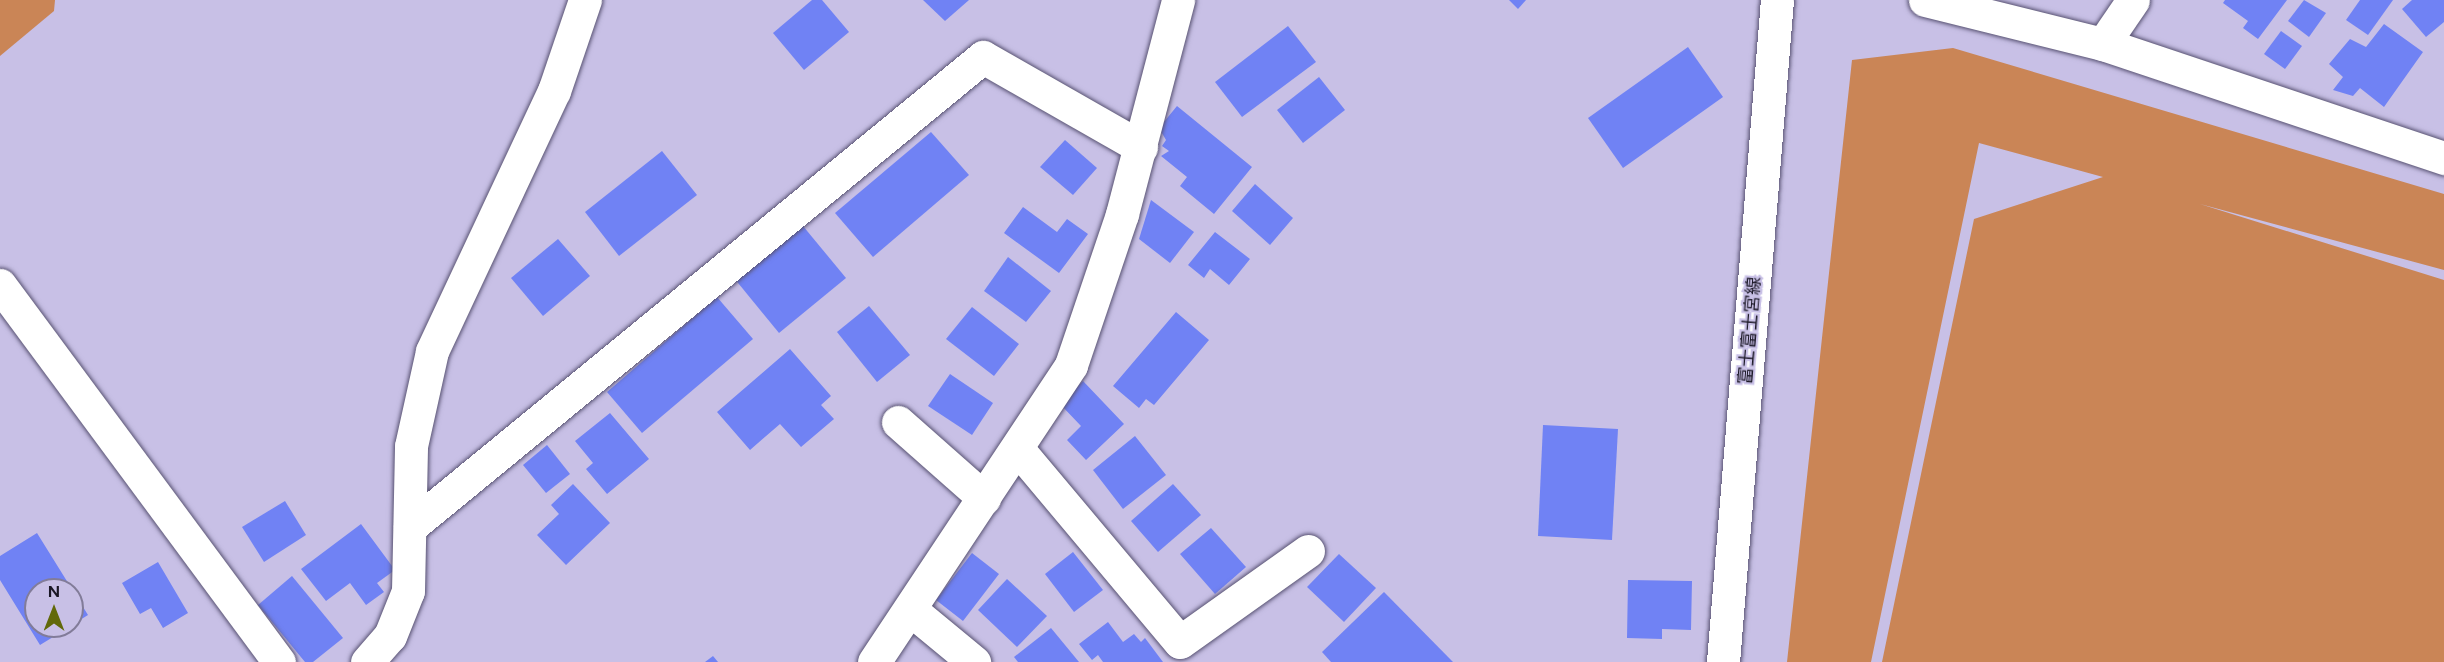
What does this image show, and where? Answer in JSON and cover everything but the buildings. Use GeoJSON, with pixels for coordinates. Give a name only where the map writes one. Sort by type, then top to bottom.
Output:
{"type":"FeatureCollection","features":[{"type":"Feature","properties":{"kind":"street"},"geometry":{"type":"LineString","coordinates":[[367,662],[390,636],[408,591],[411,446],[432,351],[554,91],[585,0]]}},
{"type":"Feature","properties":{"kind":"street"},"geometry":{"type":"LineString","coordinates":[[874,662],[911,610],[1071,365],[1141,147],[1178,0]]}},
{"type":"Feature","properties":{"kind":"street","name":"富士富士宮線"},"geometry":{"type":"LineString","coordinates":[[1723,662],[1777,0]]}},
{"type":"Feature","properties":{"kind":"street"},"geometry":{"type":"LineString","coordinates":[[1924,0],[2103,44],[2444,158]]}},
{"type":"Feature","properties":{"kind":"street"},"geometry":{"type":"LineString","coordinates":[[2103,44],[2133,0]]}},
{"type":"Feature","properties":{"kind":"street"},"geometry":{"type":"LineString","coordinates":[[410,527],[983,57],[1141,147]]}},
{"type":"Feature","properties":{"kind":"street"},"geometry":{"type":"LineString","coordinates":[[0,285],[279,662]]}},
{"type":"Feature","properties":{"kind":"street"},"geometry":{"type":"LineString","coordinates":[[898,422],[984,498]]}},
{"type":"Feature","properties":{"kind":"street"},"geometry":{"type":"LineString","coordinates":[[1017,448],[1180,642],[1308,551]]}},
{"type":"Feature","properties":{"kind":"street"},"geometry":{"type":"LineString","coordinates":[[911,610],[974,662]]}},
{"type":"Feature","properties":{"kind":"shaded area"},"geometry":{"type":"Polygon","coordinates":[[[0,0],[55,0],[54,11],[0,56],[0,0]]]}},
{"type":"Feature","properties":{"kind":"shaded area"},"geometry":{"type":"Polygon","coordinates":[[[1953,48],[2444,194],[2444,270],[2200,204],[2444,280],[2444,662],[1882,662],[1974,219],[2103,177],[1979,143],[1871,662],[1787,662],[1852,60],[1953,48]]]}}]}
